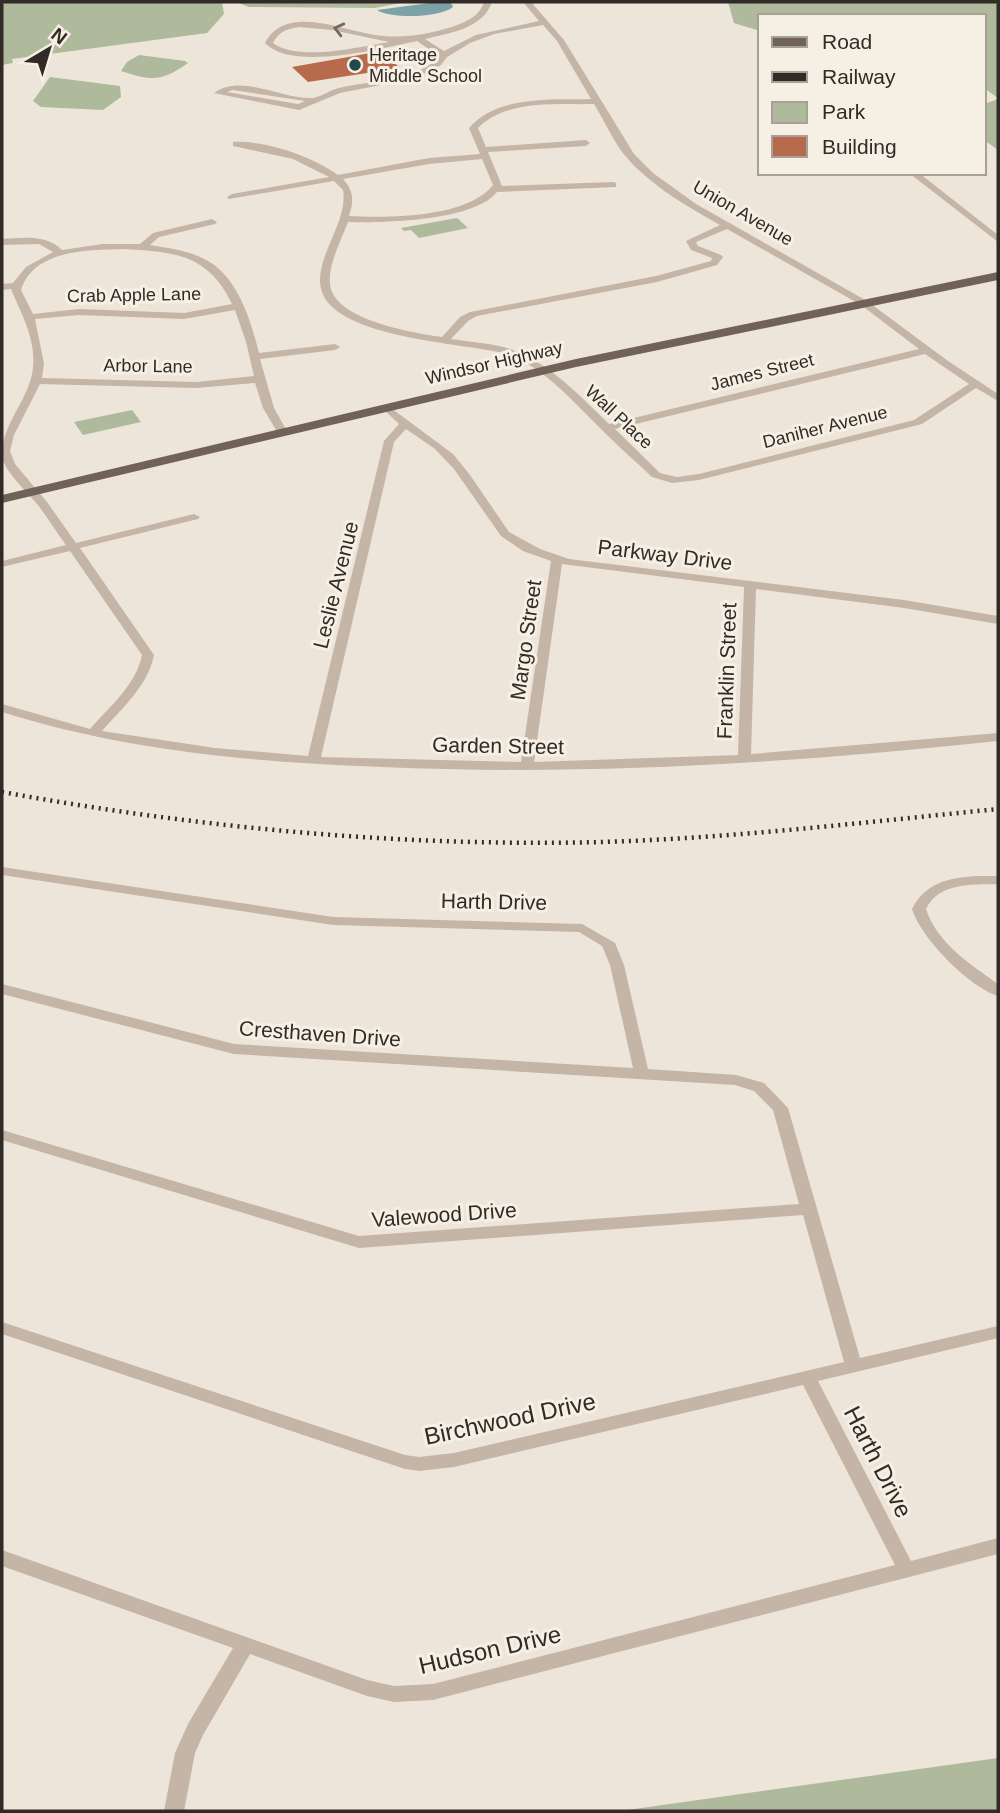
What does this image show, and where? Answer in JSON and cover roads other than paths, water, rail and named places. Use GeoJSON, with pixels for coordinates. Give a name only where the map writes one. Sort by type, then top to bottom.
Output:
{"type":"FeatureCollection","features":[{"type":"Feature","properties":{"kind":"main road","name":"Windsor Highway"},"geometry":{"type":"LineString","coordinates":[[2,499],[545,371],[998,276]]}},
{"type":"Feature","properties":{"kind":"street"},"geometry":{"type":"LineString","coordinates":[[406,39],[365,36],[309,24],[274,33],[269,43],[280,51],[306,55],[358,48],[417,37],[449,31],[473,21],[484,12],[488,2]]}},
{"type":"Feature","properties":{"kind":"street","name":"Union Avenue"},"geometry":{"type":"LineString","coordinates":[[527,2],[545,22],[630,156],[650,175],[693,206],[864,303],[975,385],[998,398]]}},
{"type":"Feature","properties":{"kind":"street"},"geometry":{"type":"LineString","coordinates":[[312,100],[232,87],[218,93],[296,107],[338,91],[413,76],[438,63],[444,55],[464,41],[545,22]]}},
{"type":"Feature","properties":{"kind":"street"},"geometry":{"type":"LineString","coordinates":[[358,48],[368,41],[365,36]]}},
{"type":"Feature","properties":{"kind":"street"},"geometry":{"type":"LineString","coordinates":[[417,37],[444,55]]}},
{"type":"Feature","properties":{"kind":"street"},"geometry":{"type":"LineString","coordinates":[[496,189],[496,177],[473,128],[485,115],[511,107],[596,101]]}},
{"type":"Feature","properties":{"kind":"street"},"geometry":{"type":"LineString","coordinates":[[232,197],[429,161],[586,143]]}},
{"type":"Feature","properties":{"kind":"street"},"geometry":{"type":"LineString","coordinates":[[236,144],[292,155],[337,178]]}},
{"type":"Feature","properties":{"kind":"street"},"geometry":{"type":"LineString","coordinates":[[916,175],[998,239]]}},
{"type":"Feature","properties":{"kind":"street","name":"Wall Place"},"geometry":{"type":"LineString","coordinates":[[337,178],[349,194],[324,274],[328,296],[334,303],[345,312],[373,325],[515,353],[545,371],[656,475],[673,481]]}},
{"type":"Feature","properties":{"kind":"street"},"geometry":{"type":"LineString","coordinates":[[343,219],[392,220],[464,207],[481,201],[496,189],[613,185]]}},
{"type":"Feature","properties":{"kind":"street"},"geometry":{"type":"LineString","coordinates":[[143,247],[156,235],[212,222]]}},
{"type":"Feature","properties":{"kind":"street"},"geometry":{"type":"LineString","coordinates":[[445,340],[464,319],[474,314],[657,279],[714,263],[718,257],[694,248],[691,241],[727,225]]}},
{"type":"Feature","properties":{"kind":"street"},"geometry":{"type":"LineString","coordinates":[[2,242],[41,242],[54,246],[60,253]]}},
{"type":"Feature","properties":{"kind":"street"},"geometry":{"type":"LineString","coordinates":[[2,287],[16,286],[31,267],[60,253],[100,246],[143,247],[170,252],[210,266],[218,273],[238,306],[247,328],[270,416],[283,433]]}},
{"type":"Feature","properties":{"kind":"street"},"geometry":{"type":"LineString","coordinates":[[16,286],[30,317],[39,363],[36,381],[5,435],[5,451],[10,465],[73,546],[148,655],[148,664],[142,676],[93,733]]}},
{"type":"Feature","properties":{"kind":"street","name":"Crab Apple Lane"},"geometry":{"type":"LineString","coordinates":[[30,317],[79,312],[184,316],[238,306]]}},
{"type":"Feature","properties":{"kind":"street"},"geometry":{"type":"LineString","coordinates":[[254,357],[335,347]]}},
{"type":"Feature","properties":{"kind":"street","name":"James Street"},"geometry":{"type":"LineString","coordinates":[[605,428],[927,350]]}},
{"type":"Feature","properties":{"kind":"street","name":"Arbor Lane"},"geometry":{"type":"LineString","coordinates":[[36,381],[196,385],[259,379]]}},
{"type":"Feature","properties":{"kind":"street","name":"Daniher Avenue"},"geometry":{"type":"LineString","coordinates":[[673,481],[918,422],[937,414],[960,392],[975,385]]}},
{"type":"Feature","properties":{"kind":"street","name":"Parkway Drive"},"geometry":{"type":"LineString","coordinates":[[387,408],[404,425],[452,460],[505,534],[517,543],[557,559],[904,604],[998,620]]}},
{"type":"Feature","properties":{"kind":"street","name":"Leslie Avenue"},"geometry":{"type":"LineString","coordinates":[[314,760],[389,441],[404,425]]}},
{"type":"Feature","properties":{"kind":"street"},"geometry":{"type":"LineString","coordinates":[[2,564],[194,517]]}},
{"type":"Feature","properties":{"kind":"street","name":"Margo Street"},"geometry":{"type":"LineString","coordinates":[[527,768],[557,559]]}},
{"type":"Feature","properties":{"kind":"street","name":"Franklin Street"},"geometry":{"type":"LineString","coordinates":[[744,760],[750,584]]}},
{"type":"Feature","properties":{"kind":"street","name":"Garden Street"},"geometry":{"type":"LineString","coordinates":[[2,708],[93,733],[181,748],[314,760],[527,768],[744,760],[998,737]]}},
{"type":"Feature","properties":{"kind":"street","name":"Harth Drive"},"geometry":{"type":"LineString","coordinates":[[2,872],[333,921],[582,928],[608,943],[617,965],[642,1075]]}},
{"type":"Feature","properties":{"kind":"street"},"geometry":{"type":"LineString","coordinates":[[998,880],[940,886],[928,892],[919,909],[920,918],[934,938],[971,972],[998,991]]}},
{"type":"Feature","properties":{"kind":"street","name":"Cresthaven Drive"},"geometry":{"type":"LineString","coordinates":[[2,989],[234,1049],[642,1075]]}},
{"type":"Feature","properties":{"kind":"street"},"geometry":{"type":"LineString","coordinates":[[642,1075],[736,1080],[759,1087],[780,1108],[855,1366]]}},
{"type":"Feature","properties":{"kind":"street","name":"Valewood Drive"},"geometry":{"type":"LineString","coordinates":[[2,1135],[359,1242],[806,1203]]}},
{"type":"Feature","properties":{"kind":"street","name":"Birchwood Drive"},"geometry":{"type":"LineString","coordinates":[[2,1328],[405,1462],[419,1464],[454,1460],[998,1332]]}},
{"type":"Feature","properties":{"kind":"street","name":"Harth Drive"},"geometry":{"type":"LineString","coordinates":[[807,1376],[905,1569]]}},
{"type":"Feature","properties":{"kind":"street","name":"Hudson Drive"},"geometry":{"type":"LineString","coordinates":[[2,1558],[367,1688],[394,1694],[433,1692],[998,1546]]}},
{"type":"Feature","properties":{"kind":"street"},"geometry":{"type":"LineString","coordinates":[[174,1811],[179,1775],[195,1730],[245,1644]]}},
{"type":"Feature","properties":{"kind":"water"},"geometry":{"type":"Polygon","coordinates":[[[437,2],[451,3],[453,7],[446,11],[415,16],[393,15],[377,10],[437,2]]]}},
{"type":"Feature","properties":{"kind":"railway"},"geometry":{"type":"LineString","coordinates":[[2,792],[226,825],[376,838],[527,843],[701,837],[998,809]]}},
{"type":"Feature","properties":{"kind":"place","name":"Heritage Middle School"},"geometry":{"type":"Point","coordinates":[355,65]}}]}
